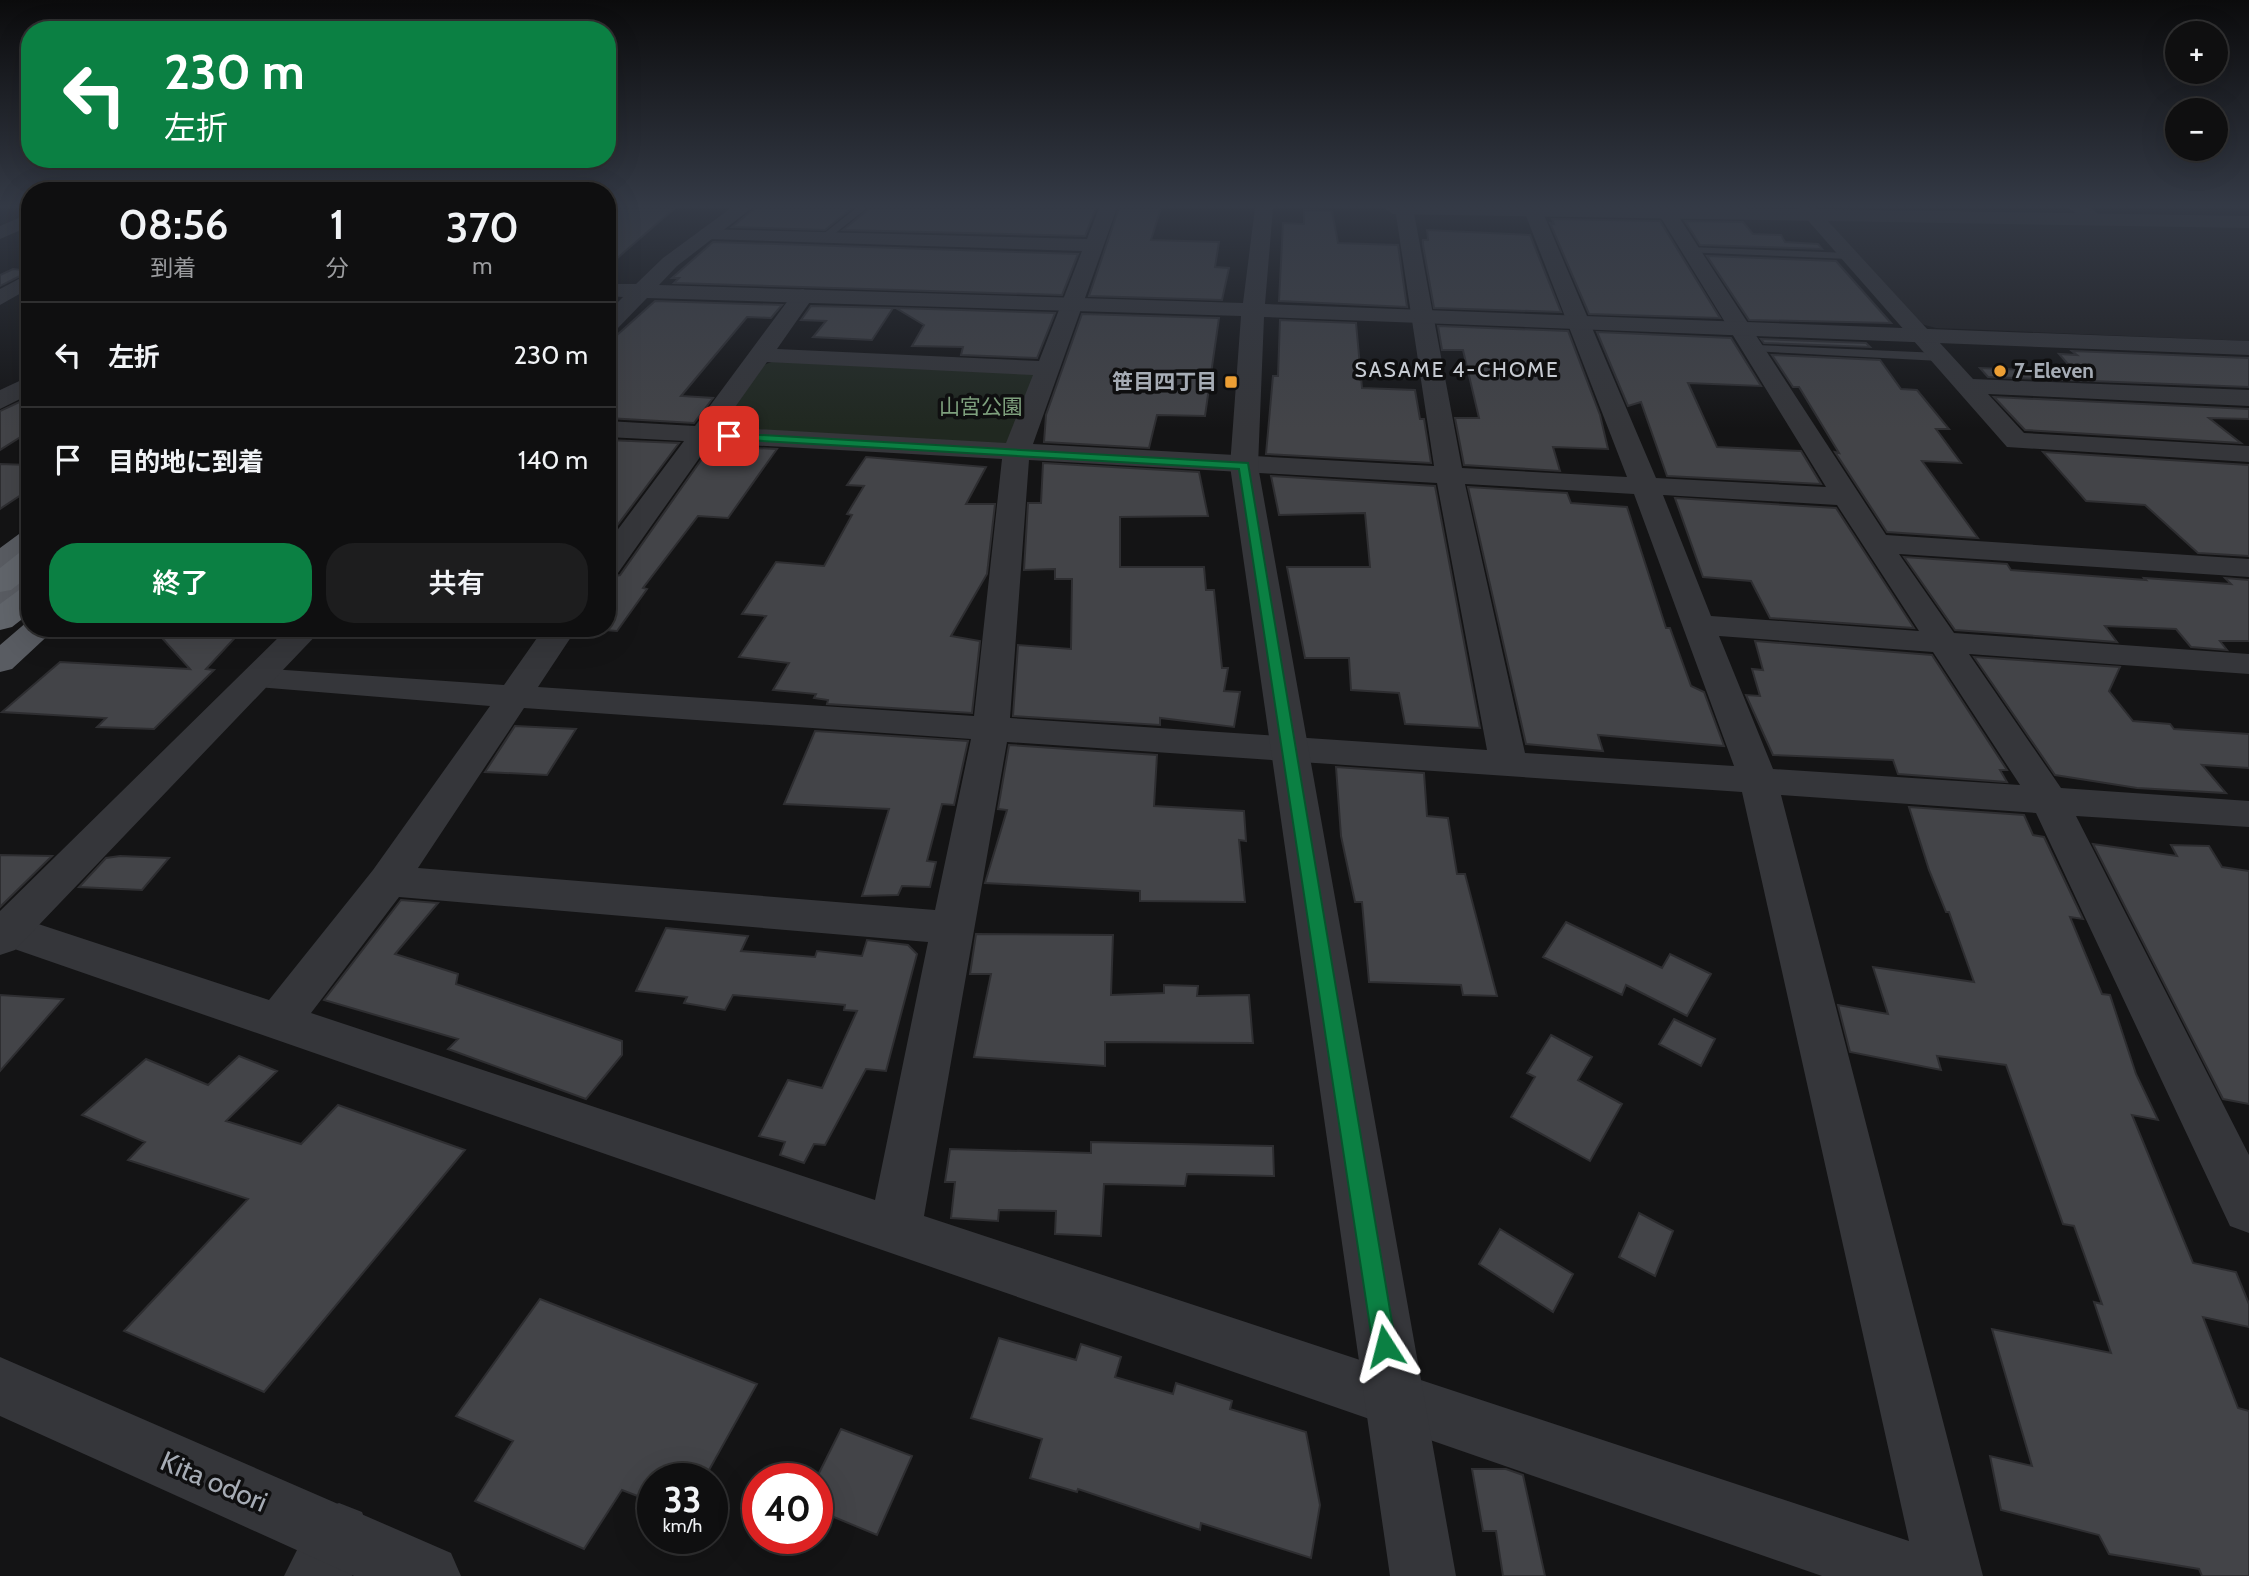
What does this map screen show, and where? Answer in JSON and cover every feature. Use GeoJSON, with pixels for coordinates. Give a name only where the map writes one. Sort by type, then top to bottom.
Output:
{"type":"FeatureCollection","features":[{"type":"Feature","properties":{"kind":"highway"},"geometry":{"type":"LineString","coordinates":[[0,562],[21,547]]}},
{"type":"Feature","properties":{"kind":"highway"},"geometry":{"type":"LineString","coordinates":[[0,583],[21,567]]}},
{"type":"Feature","properties":{"kind":"highway"},"geometry":{"type":"LineString","coordinates":[[0,592],[21,576]]}},
{"type":"Feature","properties":{"kind":"highway"},"geometry":{"type":"LineString","coordinates":[[0,606],[21,590]]}},
{"type":"Feature","properties":{"kind":"highway"},"geometry":{"type":"LineString","coordinates":[[0,620],[21,604]]}},
{"type":"Feature","properties":{"kind":"highway"},"geometry":{"type":"LineString","coordinates":[[0,662],[29,637]]}},
{"type":"Feature","properties":{"kind":"street"},"geometry":{"type":"LineString","coordinates":[[616,317],[650,282]]}},
{"type":"Feature","properties":{"kind":"street"},"geometry":{"type":"LineString","coordinates":[[895,1231],[991,730],[1016,453],[1082,282]]}},
{"type":"Feature","properties":{"kind":"street"},"geometry":{"type":"LineString","coordinates":[[1256,282],[1244,466],[1423,1576]]}},
{"type":"Feature","properties":{"kind":"street"},"geometry":{"type":"LineString","coordinates":[[1416,282],[1449,473],[1508,762]]}},
{"type":"Feature","properties":{"kind":"street"},"geometry":{"type":"LineString","coordinates":[[1561,282],[1644,484],[1758,780],[1950,1576]]}},
{"type":"Feature","properties":{"kind":"street"},"geometry":{"type":"LineString","coordinates":[[1710,282],[1748,338],[1846,497],[2049,800],[2249,1209]]}},
{"type":"Feature","properties":{"kind":"street"},"geometry":{"type":"LineString","coordinates":[[1872,282],[2016,441],[2249,454]]}},
{"type":"Feature","properties":{"kind":"street"},"geometry":{"type":"LineString","coordinates":[[0,298],[21,285]]}},
{"type":"Feature","properties":{"kind":"street"},"geometry":{"type":"LineString","coordinates":[[616,290],[1576,320],[1748,338],[1920,334],[2249,348]]}},
{"type":"Feature","properties":{"kind":"street"},"geometry":{"type":"LineString","coordinates":[[616,553],[803,296]]}},
{"type":"Feature","properties":{"kind":"street"},"geometry":{"type":"LineString","coordinates":[[760,355],[1050,369]]}},
{"type":"Feature","properties":{"kind":"street"},"geometry":{"type":"LineString","coordinates":[[1968,386],[2249,398]]}},
{"type":"Feature","properties":{"kind":"street"},"geometry":{"type":"LineString","coordinates":[[0,401],[21,388]]}},
{"type":"Feature","properties":{"kind":"street"},"geometry":{"type":"LineString","coordinates":[[616,429],[1244,466],[1449,473],[1846,497]]}},
{"type":"Feature","properties":{"kind":"street"},"geometry":{"type":"LineString","coordinates":[[2221,452],[2249,476]]}},
{"type":"Feature","properties":{"kind":"street"},"geometry":{"type":"LineString","coordinates":[[1877,544],[2249,568]]}},
{"type":"Feature","properties":{"kind":"street"},"geometry":{"type":"LineString","coordinates":[[1698,625],[2249,664]]}},
{"type":"Feature","properties":{"kind":"street"},"geometry":{"type":"LineString","coordinates":[[298,637],[4,934],[278,1022],[1916,1576]]}},
{"type":"Feature","properties":{"kind":"street"},"geometry":{"type":"LineString","coordinates":[[278,1022],[388,881],[555,637]]}},
{"type":"Feature","properties":{"kind":"street"},"geometry":{"type":"LineString","coordinates":[[256,679],[2249,814]]}},
{"type":"Feature","properties":{"kind":"street"},"geometry":{"type":"LineString","coordinates":[[388,881],[953,928]]}},
{"type":"Feature","properties":{"kind":"street","name":"Kita odori"},"geometry":{"type":"LineString","coordinates":[[0,1386],[328,1556],[428,1576]]}},
{"type":"Feature","properties":{"kind":"lane"},"geometry":{"type":"LineString","coordinates":[[1748,338],[1940,357]]}},
{"type":"Feature","properties":{"kind":"shaded area"},"geometry":{"type":"Polygon","coordinates":[[[1882,282],[2249,282],[2249,341],[1936,328],[1921,324],[1882,282]]]}},
{"type":"Feature","properties":{"kind":"green space","name":"山宮公園"},"geometry":{"type":"Polygon","coordinates":[[[774,361],[1036,374],[1008,443],[999,446],[720,427],[764,365],[774,361]]]}},
{"type":"Feature","properties":{"kind":"building"},"geometry":{"type":"Polygon","coordinates":[[[675,282],[1067,282],[1062,295],[675,282]]]}},
{"type":"Feature","properties":{"kind":"building"},"geometry":{"type":"Polygon","coordinates":[[[1094,282],[1226,282],[1222,300],[1089,296],[1094,282]]]}},
{"type":"Feature","properties":{"kind":"building"},"geometry":{"type":"Polygon","coordinates":[[[1280,282],[1403,282],[1407,307],[1279,301],[1280,282]]]}},
{"type":"Feature","properties":{"kind":"building"},"geometry":{"type":"Polygon","coordinates":[[[1429,282],[1549,282],[1561,312],[1434,308],[1429,282]]]}},
{"type":"Feature","properties":{"kind":"building"},"geometry":{"type":"Polygon","coordinates":[[[1575,282],[1697,282],[1720,318],[1589,314],[1575,282]]]}},
{"type":"Feature","properties":{"kind":"building"},"geometry":{"type":"Polygon","coordinates":[[[1724,282],[1854,282],[1891,323],[1749,320],[1724,282]]]}},
{"type":"Feature","properties":{"kind":"building"},"geometry":{"type":"Polygon","coordinates":[[[655,301],[782,305],[771,318],[747,317],[681,396],[713,398],[694,423],[616,419],[616,336],[655,301]]]}},
{"type":"Feature","properties":{"kind":"building"},"geometry":{"type":"Polygon","coordinates":[[[811,306],[893,308],[872,340],[813,337],[826,321],[801,320],[811,306]]]}},
{"type":"Feature","properties":{"kind":"building"},"geometry":{"type":"Polygon","coordinates":[[[896,308],[1055,313],[1037,358],[961,355],[963,347],[912,346],[924,325],[896,308]]]}},
{"type":"Feature","properties":{"kind":"building"},"geometry":{"type":"Polygon","coordinates":[[[1082,314],[1219,318],[1205,416],[1157,415],[1149,448],[1044,442],[1046,415],[1082,314]]]}},
{"type":"Feature","properties":{"kind":"building"},"geometry":{"type":"Polygon","coordinates":[[[1280,320],[1356,323],[1362,388],[1415,390],[1420,419],[1424,419],[1431,463],[1266,454],[1273,376],[1278,376],[1280,320]]]}},
{"type":"Feature","properties":{"kind":"building"},"geometry":{"type":"Polygon","coordinates":[[[1438,326],[1568,331],[1600,415],[1608,449],[1553,447],[1560,471],[1464,465],[1455,418],[1479,418],[1463,350],[1442,350],[1438,326]]]}},
{"type":"Feature","properties":{"kind":"building"},"geometry":{"type":"Polygon","coordinates":[[[1597,332],[1731,338],[1761,386],[1688,383],[1717,447],[1801,451],[1821,484],[1667,476],[1641,402],[1628,406],[1597,332]]]}},
{"type":"Feature","properties":{"kind":"building"},"geometry":{"type":"Polygon","coordinates":[[[1761,339],[1866,343],[1870,347],[1764,343],[1761,339]]]}},
{"type":"Feature","properties":{"kind":"building"},"geometry":{"type":"Polygon","coordinates":[[[2072,351],[2249,358],[2249,387],[1988,377],[1980,368],[2075,372],[2059,354],[2077,355],[2072,351]]]}},
{"type":"Feature","properties":{"kind":"building"},"geometry":{"type":"Polygon","coordinates":[[[1772,355],[1880,360],[1901,389],[1917,390],[1949,429],[1936,429],[1961,463],[1922,461],[1978,538],[1887,532],[1835,452],[1839,453],[1799,387],[1793,387],[1772,355]]]}},
{"type":"Feature","properties":{"kind":"building"},"geometry":{"type":"Polygon","coordinates":[[[1994,397],[2249,409],[2249,419],[2209,418],[2241,443],[2025,430],[1994,397]]]}},
{"type":"Feature","properties":{"kind":"building"},"geometry":{"type":"Polygon","coordinates":[[[21,401],[21,437],[0,450],[0,411],[21,401]]]}},
{"type":"Feature","properties":{"kind":"building"},"geometry":{"type":"Polygon","coordinates":[[[616,440],[679,443],[616,527],[616,440]]]}},
{"type":"Feature","properties":{"kind":"building"},"geometry":{"type":"Polygon","coordinates":[[[711,446],[777,449],[728,518],[698,516],[643,588],[647,589],[617,631],[616,576],[620,575],[711,446]]]}},
{"type":"Feature","properties":{"kind":"building"},"geometry":{"type":"Polygon","coordinates":[[[2043,452],[2249,465],[2249,556],[2198,553],[2145,505],[2086,501],[2043,452]]]}},
{"type":"Feature","properties":{"kind":"building"},"geometry":{"type":"Polygon","coordinates":[[[866,457],[986,467],[966,504],[995,504],[987,574],[951,636],[980,641],[972,713],[827,704],[828,700],[814,698],[816,694],[773,690],[789,663],[739,657],[766,616],[742,614],[776,562],[824,566],[852,515],[847,514],[864,486],[847,485],[866,457]]]}},
{"type":"Feature","properties":{"kind":"building"},"geometry":{"type":"Polygon","coordinates":[[[1043,463],[1199,472],[1208,516],[1120,517],[1120,567],[1204,567],[1206,590],[1214,590],[1222,668],[1228,668],[1224,691],[1240,692],[1234,727],[1160,718],[1160,725],[1013,716],[1018,645],[1071,649],[1072,579],[1055,579],[1055,569],[1024,570],[1028,503],[1041,503],[1043,463]]]}},
{"type":"Feature","properties":{"kind":"building"},"geometry":{"type":"Polygon","coordinates":[[[0,464],[21,465],[21,495],[0,509],[0,464]]]}},
{"type":"Feature","properties":{"kind":"building"},"geometry":{"type":"Polygon","coordinates":[[[1271,476],[1435,486],[1480,728],[1405,724],[1399,693],[1351,690],[1349,658],[1305,658],[1287,567],[1370,567],[1365,513],[1279,515],[1271,476]]]}},
{"type":"Feature","properties":{"kind":"building"},"geometry":{"type":"Polygon","coordinates":[[[1468,487],[1567,493],[1571,503],[1627,507],[1666,628],[1670,628],[1691,686],[1704,692],[1724,746],[1598,735],[1603,751],[1526,744],[1468,487]]]}},
{"type":"Feature","properties":{"kind":"building"},"geometry":{"type":"Polygon","coordinates":[[[1675,498],[1836,508],[1914,628],[1770,618],[1751,581],[1703,577],[1675,498]]]}},
{"type":"Feature","properties":{"kind":"building"},"geometry":{"type":"Polygon","coordinates":[[[1904,557],[2007,564],[2011,570],[2146,580],[2144,578],[2231,584],[2225,578],[2249,580],[2249,641],[2220,641],[2227,650],[2191,647],[2176,629],[2105,626],[2117,642],[1955,630],[1904,557]]]}},
{"type":"Feature","properties":{"kind":"building"},"geometry":{"type":"Polygon","coordinates":[[[161,637],[236,637],[206,669],[214,670],[154,729],[97,727],[106,718],[2,712],[60,662],[190,669],[161,637]]]}},
{"type":"Feature","properties":{"kind":"building"},"geometry":{"type":"Polygon","coordinates":[[[1755,641],[1932,655],[2007,770],[2000,770],[2007,782],[1898,774],[1893,760],[1773,755],[1746,695],[1760,696],[1752,669],[1763,670],[1755,641]]]}},
{"type":"Feature","properties":{"kind":"building"},"geometry":{"type":"Polygon","coordinates":[[[1974,657],[2120,667],[2109,691],[2133,721],[2170,724],[2174,729],[2249,734],[2249,768],[2202,765],[2226,793],[2137,788],[2055,775],[1974,657]]]}},
{"type":"Feature","properties":{"kind":"building"},"geometry":{"type":"Polygon","coordinates":[[[515,726],[576,729],[547,775],[485,772],[515,726]]]}},
{"type":"Feature","properties":{"kind":"building"},"geometry":{"type":"Polygon","coordinates":[[[815,731],[968,741],[954,805],[942,804],[927,861],[936,862],[930,887],[902,886],[898,895],[862,896],[889,809],[784,804],[815,731]]]}},
{"type":"Feature","properties":{"kind":"building"},"geometry":{"type":"Polygon","coordinates":[[[1009,745],[1157,755],[1154,806],[1244,811],[1246,841],[1239,840],[1245,902],[1140,901],[1140,891],[985,883],[1007,810],[998,809],[1009,745]]]}},
{"type":"Feature","properties":{"kind":"building"},"geometry":{"type":"Polygon","coordinates":[[[1336,767],[1424,773],[1427,816],[1448,818],[1457,874],[1465,874],[1497,996],[1463,995],[1461,985],[1369,982],[1362,902],[1355,902],[1341,836],[1336,767]]]}},
{"type":"Feature","properties":{"kind":"building"},"geometry":{"type":"Polygon","coordinates":[[[1909,807],[2024,815],[2033,835],[2044,837],[2083,919],[2070,917],[2102,994],[2110,995],[2136,1074],[2158,1120],[2132,1115],[2193,1263],[2236,1272],[2249,1304],[2249,1327],[2203,1317],[2238,1408],[2249,1411],[2249,1576],[2202,1576],[2199,1569],[2109,1554],[2099,1535],[2001,1510],[1990,1456],[2032,1466],[1992,1329],[2111,1353],[2094,1302],[2102,1304],[2074,1226],[2063,1224],[2006,1065],[1937,1056],[1941,1070],[1850,1052],[1838,1005],[1888,1014],[1873,967],[1974,982],[1949,912],[1946,912],[1929,870],[1909,807]]]}},
{"type":"Feature","properties":{"kind":"building"},"geometry":{"type":"Polygon","coordinates":[[[2093,844],[2177,856],[2171,845],[2209,846],[2222,867],[2249,871],[2249,1104],[2223,1099],[2093,844]]]}},
{"type":"Feature","properties":{"kind":"building"},"geometry":{"type":"Polygon","coordinates":[[[0,855],[52,856],[0,907],[0,855]]]}},
{"type":"Feature","properties":{"kind":"building"},"geometry":{"type":"Polygon","coordinates":[[[106,858],[169,858],[142,890],[79,887],[106,858]]]}},
{"type":"Feature","properties":{"kind":"building"},"geometry":{"type":"Polygon","coordinates":[[[401,900],[438,903],[395,954],[458,974],[456,984],[622,1041],[622,1055],[586,1099],[448,1049],[458,1039],[324,1000],[401,900]]]}},
{"type":"Feature","properties":{"kind":"building"},"geometry":{"type":"Polygon","coordinates":[[[1566,922],[1662,968],[1670,954],[1711,974],[1687,1016],[1626,985],[1622,995],[1543,957],[1566,922]]]}},
{"type":"Feature","properties":{"kind":"building"},"geometry":{"type":"Polygon","coordinates":[[[666,928],[748,936],[741,951],[815,957],[817,951],[862,956],[867,940],[908,945],[917,954],[886,1071],[866,1069],[825,1145],[814,1144],[804,1163],[780,1155],[785,1142],[759,1136],[788,1080],[822,1088],[857,1011],[844,1010],[845,1005],[733,995],[725,1010],[684,1003],[687,997],[636,991],[666,928]]]}},
{"type":"Feature","properties":{"kind":"building"},"geometry":{"type":"Polygon","coordinates":[[[976,934],[1113,935],[1111,995],[1164,993],[1164,985],[1198,986],[1197,996],[1249,995],[1253,1043],[1105,1042],[1105,1066],[974,1057],[991,974],[970,974],[976,934]]]}},
{"type":"Feature","properties":{"kind":"building"},"geometry":{"type":"Polygon","coordinates":[[[0,995],[63,999],[0,1071],[0,995]]]}},
{"type":"Feature","properties":{"kind":"building"},"geometry":{"type":"Polygon","coordinates":[[[1674,1019],[1715,1039],[1701,1066],[1659,1044],[1674,1019]]]}},
{"type":"Feature","properties":{"kind":"building"},"geometry":{"type":"Polygon","coordinates":[[[1551,1035],[1592,1057],[1578,1080],[1622,1104],[1590,1161],[1511,1117],[1535,1077],[1527,1073],[1551,1035]]]}},
{"type":"Feature","properties":{"kind":"building"},"geometry":{"type":"Polygon","coordinates":[[[239,1056],[277,1071],[226,1121],[301,1144],[338,1105],[465,1150],[264,1392],[124,1331],[248,1199],[128,1160],[145,1142],[82,1115],[146,1059],[208,1085],[239,1056]]]}},
{"type":"Feature","properties":{"kind":"building"},"geometry":{"type":"Polygon","coordinates":[[[1091,1142],[1273,1146],[1274,1176],[1187,1174],[1185,1186],[1104,1184],[1101,1236],[1055,1234],[1056,1211],[999,1210],[998,1221],[951,1218],[955,1182],[945,1182],[950,1149],[1091,1153],[1091,1142]]]}},
{"type":"Feature","properties":{"kind":"building"},"geometry":{"type":"Polygon","coordinates":[[[1639,1213],[1673,1231],[1655,1276],[1619,1257],[1639,1213]]]}},
{"type":"Feature","properties":{"kind":"building"},"geometry":{"type":"Polygon","coordinates":[[[1500,1229],[1573,1274],[1553,1312],[1479,1264],[1500,1229]]]}},
{"type":"Feature","properties":{"kind":"building"},"geometry":{"type":"Polygon","coordinates":[[[540,1299],[757,1384],[713,1463],[637,1463],[637,1496],[622,1490],[584,1549],[475,1501],[513,1441],[456,1416],[540,1299]]]}},
{"type":"Feature","properties":{"kind":"building"},"geometry":{"type":"Polygon","coordinates":[[[999,1338],[1076,1360],[1081,1344],[1121,1357],[1115,1377],[1173,1394],[1176,1383],[1232,1401],[1230,1409],[1306,1432],[1320,1505],[1311,1558],[1201,1523],[1200,1530],[1078,1489],[1077,1492],[1030,1478],[1042,1439],[971,1418],[999,1338]]]}},
{"type":"Feature","properties":{"kind":"building"},"geometry":{"type":"Polygon","coordinates":[[[841,1429],[912,1456],[877,1535],[833,1517],[833,1463],[824,1463],[841,1429]]]}},
{"type":"Feature","properties":{"kind":"building"},"geometry":{"type":"Polygon","coordinates":[[[1472,1469],[1506,1469],[1523,1475],[1545,1576],[1503,1576],[1496,1531],[1483,1531],[1472,1469]]]}},
{"type":"Feature","properties":{"kind":"place","name":"7-Eleven"},"geometry":{"type":"Point","coordinates":[2000,371]}},
{"type":"Feature","properties":{"kind":"place","name":"笹目四丁目"},"geometry":{"type":"Point","coordinates":[1231,382]}},
{"type":"Feature","properties":{"kind":"district","name":"SASAME 4-CHOME"},"geometry":{"type":"Point","coordinates":[1457,370]}},
{"type":"Feature","properties":{"kind":"route"},"geometry":{"type":"LineString","coordinates":[[729,436],[1244,466],[1385,1346]]}}]}
